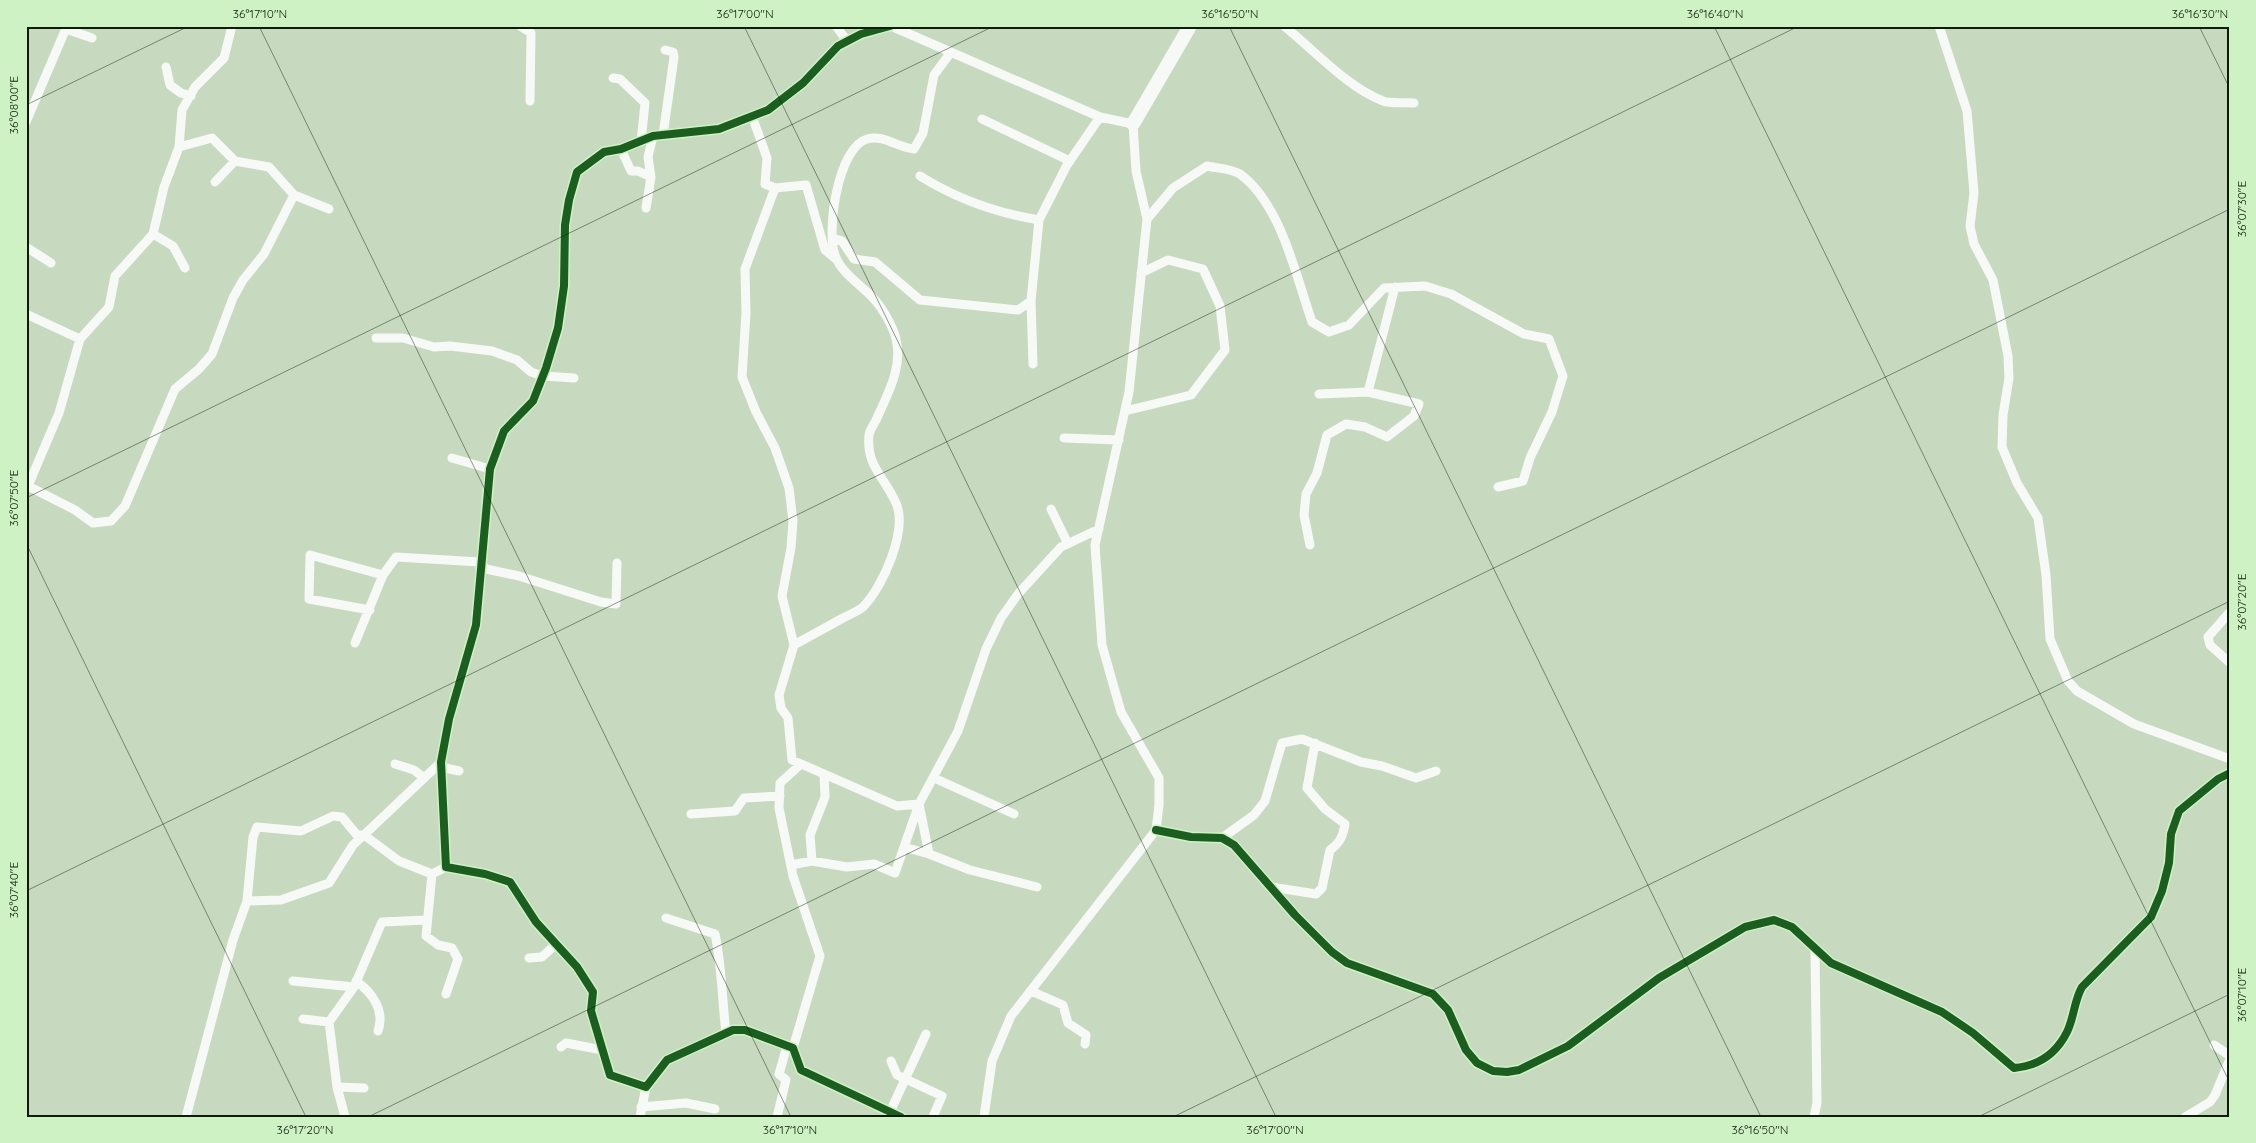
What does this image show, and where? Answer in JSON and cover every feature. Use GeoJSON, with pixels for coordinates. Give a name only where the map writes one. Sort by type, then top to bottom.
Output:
{"type":"FeatureCollection","features":[{"type":"Feature","properties":{"kind":"street"},"geometry":{"type":"LineString","coordinates":[[232,26],[224,58],[195,87],[182,110],[179,147],[164,187],[154,234],[115,276],[109,307],[80,339],[59,413],[27,486],[75,510],[93,523],[111,521],[125,506],[175,389],[199,370],[212,354],[233,298],[242,280],[264,254],[294,195]]}},
{"type":"Feature","properties":{"kind":"street"},"geometry":{"type":"LineString","coordinates":[[520,26],[531,34],[530,101]]}},
{"type":"Feature","properties":{"kind":"street"},"geometry":{"type":"LineString","coordinates":[[836,26],[847,41]]}},
{"type":"Feature","properties":{"kind":"street"},"geometry":{"type":"LineString","coordinates":[[446,867],[441,765],[449,719],[476,625],[480,562],[490,469],[504,431],[533,401],[558,328],[564,286],[565,225],[568,200],[577,172],[604,152],[621,149],[658,136],[719,129],[768,110],[803,83],[838,46],[861,34],[890,26],[1100,117],[1133,124]]}},
{"type":"Feature","properties":{"kind":"street"},"geometry":{"type":"LineString","coordinates":[[984,1117],[992,1060],[1011,1016],[1156,830],[1160,805],[1159,778],[1121,712],[1102,645],[1095,545],[1129,392],[1147,220],[1136,172],[1133,124],[1190,26]]}},
{"type":"Feature","properties":{"kind":"street"},"geometry":{"type":"LineString","coordinates":[[1939,26],[1967,111],[1974,193],[1970,226],[1974,244],[1993,280],[2008,356],[2002,447],[2017,483],[2038,518],[2046,575],[2050,639],[2068,680],[2077,691],[2134,724],[2230,759]]}},
{"type":"Feature","properties":{"kind":"street"},"geometry":{"type":"LineString","coordinates":[[26,122],[66,28],[92,38]]}},
{"type":"Feature","properties":{"kind":"street"},"geometry":{"type":"LineString","coordinates":[[1290,28],[1321,59],[1384,101],[1414,103]]}},
{"type":"Feature","properties":{"kind":"street"},"geometry":{"type":"LineString","coordinates":[[646,208],[651,177],[648,157],[658,136],[674,56],[673,52],[665,50]]}},
{"type":"Feature","properties":{"kind":"street"},"geometry":{"type":"LineString","coordinates":[[836,259],[833,238],[836,196],[840,176],[848,158],[856,145],[869,138],[881,138],[904,148],[914,149],[923,134],[934,75],[951,52]]}},
{"type":"Feature","properties":{"kind":"street"},"geometry":{"type":"LineString","coordinates":[[166,66],[170,85],[181,93],[191,96]]}},
{"type":"Feature","properties":{"kind":"street"},"geometry":{"type":"LineString","coordinates":[[613,78],[620,79],[645,103],[640,142]]}},
{"type":"Feature","properties":{"kind":"street"},"geometry":{"type":"LineString","coordinates":[[752,116],[767,158],[765,184],[775,188],[806,185],[825,250],[836,259],[842,269],[881,307],[896,337],[899,362],[890,389],[869,432],[870,460],[899,511],[894,553],[884,574],[863,607],[794,645]]}},
{"type":"Feature","properties":{"kind":"street"},"geometry":{"type":"LineString","coordinates":[[1033,364],[1031,301],[1039,220],[1070,161],[1100,117]]}},
{"type":"Feature","properties":{"kind":"street"},"geometry":{"type":"LineString","coordinates":[[982,119],[1070,161]]}},
{"type":"Feature","properties":{"kind":"street"},"geometry":{"type":"LineString","coordinates":[[179,147],[212,138],[235,161],[269,167],[294,195],[329,209]]}},
{"type":"Feature","properties":{"kind":"street"},"geometry":{"type":"LineString","coordinates":[[621,149],[631,171],[638,171],[651,177]]}},
{"type":"Feature","properties":{"kind":"street"},"geometry":{"type":"LineString","coordinates":[[215,182],[235,161]]}},
{"type":"Feature","properties":{"kind":"street"},"geometry":{"type":"LineString","coordinates":[[1147,220],[1173,188],[1207,166],[1239,173],[1258,191],[1279,228],[1312,322],[1329,332],[1349,325],[1384,288],[1425,286],[1451,294],[1524,334],[1549,339],[1562,376],[1552,412],[1530,458],[1523,481],[1498,487]]}},
{"type":"Feature","properties":{"kind":"street"},"geometry":{"type":"LineString","coordinates":[[920,176],[959,198],[1014,216],[1039,220]]}},
{"type":"Feature","properties":{"kind":"street"},"geometry":{"type":"LineString","coordinates":[[775,188],[745,269],[746,313],[742,377],[756,412],[775,448],[789,488],[793,521],[791,548],[783,578],[782,596],[794,645],[779,695],[781,708],[788,718],[792,760],[897,806],[919,804]]}},
{"type":"Feature","properties":{"kind":"street"},"geometry":{"type":"LineString","coordinates":[[154,234],[173,246],[185,268]]}},
{"type":"Feature","properties":{"kind":"street"},"geometry":{"type":"LineString","coordinates":[[833,238],[842,241],[854,259],[875,262],[920,300],[1018,310],[1031,301]]}},
{"type":"Feature","properties":{"kind":"street"},"geometry":{"type":"LineString","coordinates":[[26,247],[51,263]]}},
{"type":"Feature","properties":{"kind":"street"},"geometry":{"type":"LineString","coordinates":[[1125,411],[1191,396],[1225,350],[1220,306],[1203,270],[1168,260],[1141,273]]}},
{"type":"Feature","properties":{"kind":"street"},"geometry":{"type":"LineString","coordinates":[[1368,392],[1395,287]]}},
{"type":"Feature","properties":{"kind":"street"},"geometry":{"type":"LineString","coordinates":[[26,314],[80,339]]}},
{"type":"Feature","properties":{"kind":"street"},"geometry":{"type":"LineString","coordinates":[[376,338],[403,338],[434,347],[450,346],[492,352],[517,360],[531,372],[543,376],[574,378]]}},
{"type":"Feature","properties":{"kind":"street"},"geometry":{"type":"LineString","coordinates":[[1310,545],[1304,515],[1306,494],[1316,473],[1327,435],[1346,424],[1365,427],[1387,436],[1414,416],[1419,404],[1368,392],[1319,394]]}},
{"type":"Feature","properties":{"kind":"street"},"geometry":{"type":"LineString","coordinates":[[1064,438],[1119,440]]}},
{"type":"Feature","properties":{"kind":"street"},"geometry":{"type":"LineString","coordinates":[[452,458],[490,469]]}},
{"type":"Feature","properties":{"kind":"street"},"geometry":{"type":"LineString","coordinates":[[1051,509],[1068,544]]}},
{"type":"Feature","properties":{"kind":"street"},"geometry":{"type":"LineString","coordinates":[[791,865],[812,861],[847,867],[874,864],[895,872],[919,804],[958,731],[986,649],[1001,618],[1018,594],[1061,547],[1099,529]]}},
{"type":"Feature","properties":{"kind":"street"},"geometry":{"type":"LineString","coordinates":[[370,610],[309,599],[310,555],[383,575]]}},
{"type":"Feature","properties":{"kind":"street"},"geometry":{"type":"LineString","coordinates":[[355,643],[383,575],[396,556],[480,562],[486,569],[519,576],[601,602],[616,604],[617,563]]}},
{"type":"Feature","properties":{"kind":"street"},"geometry":{"type":"LineString","coordinates":[[2229,613],[2208,637],[2210,645],[2230,663]]}},
{"type":"Feature","properties":{"kind":"street"},"geometry":{"type":"LineString","coordinates":[[1222,838],[1254,814],[1265,801],[1282,742],[1302,738],[1361,762],[1382,766],[1416,778],[1436,771]]}},
{"type":"Feature","properties":{"kind":"street"},"geometry":{"type":"LineString","coordinates":[[1270,887],[1316,894],[1322,888],[1330,850],[1339,844],[1344,830],[1345,824],[1325,808],[1307,788],[1315,743]]}},
{"type":"Feature","properties":{"kind":"street"},"geometry":{"type":"LineString","coordinates":[[395,764],[414,770],[424,778]]}},
{"type":"Feature","properties":{"kind":"street"},"geometry":{"type":"LineString","coordinates":[[777,1117],[786,1080],[779,1074],[790,1047],[820,956],[791,865],[779,808],[780,783],[801,764]]}},
{"type":"Feature","properties":{"kind":"street"},"geometry":{"type":"LineString","coordinates":[[441,765],[459,771]]}},
{"type":"Feature","properties":{"kind":"street"},"geometry":{"type":"LineString","coordinates":[[247,901],[281,900],[330,883],[352,845],[424,778],[441,765]]}},
{"type":"Feature","properties":{"kind":"street"},"geometry":{"type":"LineString","coordinates":[[1156,830],[1190,837],[1222,838],[1234,845],[1318,940],[1347,962],[1432,994],[1448,1010],[1466,1050],[1477,1063],[1493,1071],[1507,1072],[1519,1070],[1568,1046],[1659,978],[1745,927],[1774,920],[1792,927],[1815,950],[1832,963],[1942,1012],[1973,1033],[2014,1068],[2029,1067],[2045,1059],[2067,1032],[2075,999],[2082,987],[2151,917],[2162,891],[2169,863],[2171,834],[2179,811],[2218,779],[2230,773]]}},
{"type":"Feature","properties":{"kind":"street"},"geometry":{"type":"LineString","coordinates":[[812,861],[810,835],[825,796],[824,774]]}},
{"type":"Feature","properties":{"kind":"street"},"geometry":{"type":"LineString","coordinates":[[934,778],[1014,814]]}},
{"type":"Feature","properties":{"kind":"street"},"geometry":{"type":"LineString","coordinates":[[691,814],[735,812],[744,798],[780,796]]}},
{"type":"Feature","properties":{"kind":"street"},"geometry":{"type":"LineString","coordinates":[[919,804],[929,854]]}},
{"type":"Feature","properties":{"kind":"street"},"geometry":{"type":"LineString","coordinates":[[186,1117],[233,940],[247,901],[253,837],[256,827],[301,832],[333,816],[342,817],[350,824],[356,835],[364,835],[399,861],[432,874],[446,867],[485,874],[510,882],[536,922],[577,967],[593,992],[591,1011],[610,1075],[646,1087]]}},
{"type":"Feature","properties":{"kind":"street"},"geometry":{"type":"LineString","coordinates":[[904,847],[929,854],[970,870],[1037,887]]}},
{"type":"Feature","properties":{"kind":"street"},"geometry":{"type":"LineString","coordinates":[[432,874],[426,920],[426,936],[438,945],[452,948],[458,959],[446,994]]}},
{"type":"Feature","properties":{"kind":"street"},"geometry":{"type":"LineString","coordinates":[[666,918],[715,934],[721,962],[722,1000],[726,1033]]}},
{"type":"Feature","properties":{"kind":"street"},"geometry":{"type":"LineString","coordinates":[[345,1117],[337,1087],[329,1022],[355,984],[382,922],[426,920]]}},
{"type":"Feature","properties":{"kind":"street"},"geometry":{"type":"LineString","coordinates":[[528,958],[542,957],[556,944]]}},
{"type":"Feature","properties":{"kind":"street"},"geometry":{"type":"LineString","coordinates":[[1814,1117],[1817,1075],[1815,950]]}},
{"type":"Feature","properties":{"kind":"street"},"geometry":{"type":"LineString","coordinates":[[293,981],[355,984],[367,989],[380,1012],[382,1020],[378,1031]]}},
{"type":"Feature","properties":{"kind":"street"},"geometry":{"type":"LineString","coordinates":[[1031,991],[1064,1005],[1068,1023],[1086,1035],[1085,1044]]}},
{"type":"Feature","properties":{"kind":"street"},"geometry":{"type":"LineString","coordinates":[[303,1019],[329,1022]]}},
{"type":"Feature","properties":{"kind":"street"},"geometry":{"type":"LineString","coordinates":[[640,1117],[646,1087],[667,1060],[733,1030],[745,1030],[790,1047],[802,1070],[901,1117]]}},
{"type":"Feature","properties":{"kind":"street"},"geometry":{"type":"LineString","coordinates":[[890,1112],[926,1034]]}},
{"type":"Feature","properties":{"kind":"street"},"geometry":{"type":"LineString","coordinates":[[561,1047],[566,1043],[602,1050]]}},
{"type":"Feature","properties":{"kind":"street"},"geometry":{"type":"LineString","coordinates":[[2185,1117],[2210,1102],[2216,1095],[2230,1057],[2214,1045]]}},
{"type":"Feature","properties":{"kind":"street"},"geometry":{"type":"LineString","coordinates":[[890,1061],[898,1076],[942,1096],[933,1117]]}},
{"type":"Feature","properties":{"kind":"street"},"geometry":{"type":"LineString","coordinates":[[337,1087],[364,1088]]}},
{"type":"Feature","properties":{"kind":"street"},"geometry":{"type":"LineString","coordinates":[[641,1106],[686,1103],[715,1109]]}},
{"type":"Feature","properties":{"kind":"cycle path"},"geometry":{"type":"LineString","coordinates":[[890,26],[861,34],[838,46],[803,83],[768,110],[719,129],[653,136],[621,149],[604,152],[577,172],[569,200],[565,225],[564,286],[558,328],[546,368],[533,401],[504,431],[490,469],[476,625],[449,719],[441,762],[446,867],[485,874],[510,882],[536,922],[577,967],[593,992],[591,1011],[610,1075],[646,1087],[667,1060],[733,1030],[745,1030],[793,1048],[801,1070],[901,1117]]}},
{"type":"Feature","properties":{"kind":"cycle path"},"geometry":{"type":"LineString","coordinates":[[1156,830],[1191,837],[1222,838],[1234,845],[1295,915],[1332,952],[1347,963],[1433,994],[1448,1010],[1466,1050],[1477,1063],[1493,1071],[1507,1072],[1519,1070],[1568,1046],[1659,978],[1745,927],[1774,920],[1792,927],[1831,963],[1942,1012],[1973,1033],[2014,1068],[2038,1062],[2052,1053],[2063,1040],[2082,987],[2151,917],[2162,891],[2169,863],[2171,834],[2179,811],[2218,779],[2230,773]]}}]}
